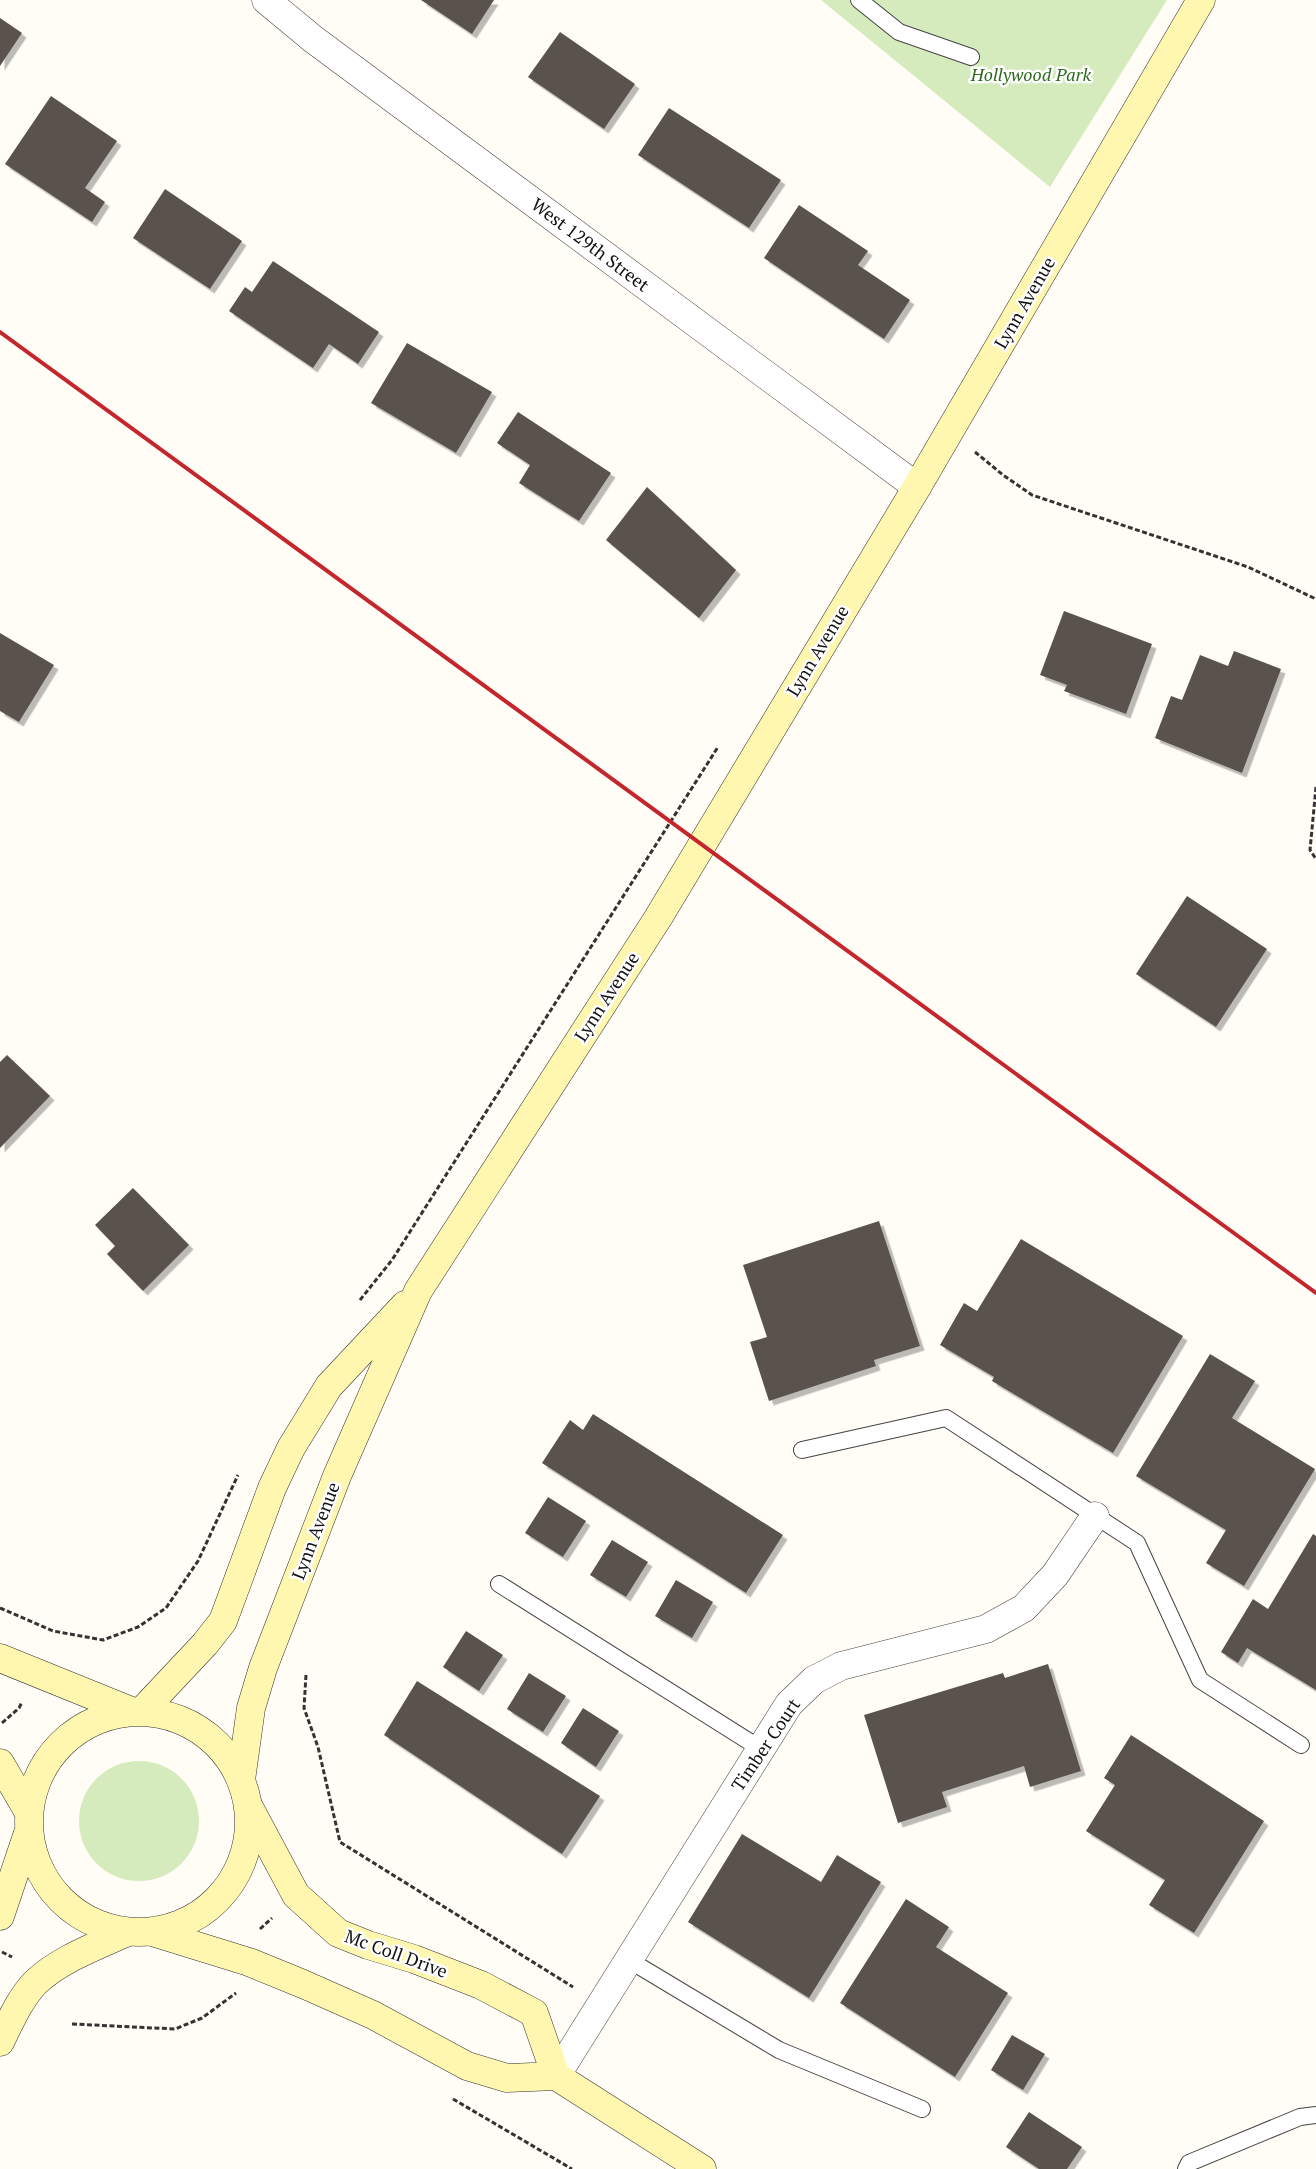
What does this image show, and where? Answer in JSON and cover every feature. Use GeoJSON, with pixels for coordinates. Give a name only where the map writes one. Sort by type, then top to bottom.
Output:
{"type":"FeatureCollection","features":[{"type":"Feature","properties":{"kind":"main road","name":"Lynn Avenue"},"geometry":{"type":"LineString","coordinates":[[241,1780],[252,1708],[263,1668],[337,1476],[418,1291],[658,918],[917,487],[1201,0]]}},
{"type":"Feature","properties":{"kind":"main road","name":"Lynn Avenue"},"geometry":{"type":"LineString","coordinates":[[136,1711],[205,1644],[223,1621],[272,1488],[291,1448],[329,1386],[418,1291]]}},
{"type":"Feature","properties":{"kind":"main road"},"geometry":{"type":"LineString","coordinates":[[0,1658],[136,1711],[168,1715],[191,1724],[212,1739],[229,1758],[241,1780],[249,1808],[249,1837],[241,1865],[226,1890],[206,1911],[180,1925],[140,1932],[65,1962],[36,1982],[18,2007],[0,2042]]}},
{"type":"Feature","properties":{"kind":"main road"},"geometry":{"type":"LineString","coordinates":[[0,1916],[28,1822],[36,1781],[51,1754],[73,1732],[100,1718],[136,1711]]}},
{"type":"Feature","properties":{"kind":"main road"},"geometry":{"type":"LineString","coordinates":[[0,1763],[28,1822],[35,1863],[50,1889],[71,1910],[98,1925],[140,1932],[249,1962],[373,2015],[467,2066],[507,2078],[556,2076],[702,2169]]}},
{"type":"Feature","properties":{"kind":"main road","name":"Mc Coll Drive"},"geometry":{"type":"LineString","coordinates":[[249,1808],[296,1895],[315,1914],[338,1933],[368,1945],[414,1959],[481,1985],[534,2013],[556,2076]]}},
{"type":"Feature","properties":{"kind":"street","name":"West 129th Street"},"geometry":{"type":"LineString","coordinates":[[266,0],[321,45],[917,487]]}},
{"type":"Feature","properties":{"kind":"street","name":"Timber Court"},"geometry":{"type":"LineString","coordinates":[[556,2076],[789,1704],[814,1680],[841,1666],[986,1629],[1024,1608],[1055,1575],[1095,1516]]}},
{"type":"Feature","properties":{"kind":"lane"},"geometry":{"type":"LineString","coordinates":[[859,0],[899,32],[970,57]]}},
{"type":"Feature","properties":{"kind":"lane"},"geometry":{"type":"LineString","coordinates":[[802,1450],[946,1418],[1137,1544],[1200,1680],[1301,1745]]}},
{"type":"Feature","properties":{"kind":"lane"},"geometry":{"type":"LineString","coordinates":[[499,1584],[761,1749]]}},
{"type":"Feature","properties":{"kind":"lane"},"geometry":{"type":"LineString","coordinates":[[629,1960],[779,2050],[922,2109]]}},
{"type":"Feature","properties":{"kind":"lane"},"geometry":{"type":"LineString","coordinates":[[1186,2169],[1189,2163],[1300,2117],[1316,2114]]}},
{"type":"Feature","properties":{"kind":"path"},"geometry":{"type":"LineString","coordinates":[[950,431],[1003,475],[1032,495],[1248,567],[1316,599]]}},
{"type":"Feature","properties":{"kind":"path"},"geometry":{"type":"LineString","coordinates":[[357,1304],[392,1260],[723,739]]}},
{"type":"Feature","properties":{"kind":"path"},"geometry":{"type":"LineString","coordinates":[[1316,787],[1310,850],[1316,859]]}},
{"type":"Feature","properties":{"kind":"path"},"geometry":{"type":"LineString","coordinates":[[0,1608],[53,1631],[103,1640],[138,1627],[166,1608],[198,1561],[240,1471]]}},
{"type":"Feature","properties":{"kind":"path"},"geometry":{"type":"LineString","coordinates":[[306,1675],[304,1708],[318,1747],[340,1842],[602,2004]]}},
{"type":"Feature","properties":{"kind":"path"},"geometry":{"type":"LineString","coordinates":[[2,1723],[19,1708],[27,1694]]}},
{"type":"Feature","properties":{"kind":"path"},"geometry":{"type":"LineString","coordinates":[[257,1938],[259,1930],[278,1912]]}},
{"type":"Feature","properties":{"kind":"path"},"geometry":{"type":"LineString","coordinates":[[72,2024],[175,2029],[202,2018],[240,1991]]}},
{"type":"Feature","properties":{"kind":"path"},"geometry":{"type":"LineString","coordinates":[[452,2099],[572,2169]]}},
{"type":"Feature","properties":{"kind":"green space","name":"Hollywood Park"},"geometry":{"type":"Polygon","coordinates":[[[821,0],[1167,0],[1050,187],[821,0]]]}},
{"type":"Feature","properties":{"kind":"green space"},"geometry":{"type":"Polygon","coordinates":[[[139,1761],[162,1765],[182,1778],[195,1798],[199,1821],[195,1844],[182,1864],[162,1877],[139,1881],[116,1877],[96,1864],[83,1844],[79,1821],[83,1798],[96,1778],[116,1765],[139,1761]]]}},
{"type":"Feature","properties":{"kind":"building"},"geometry":{"type":"Polygon","coordinates":[[[421,0],[494,0],[472,34],[421,0]]]}},
{"type":"Feature","properties":{"kind":"building"},"geometry":{"type":"Polygon","coordinates":[[[0,18],[22,33],[0,66],[0,18]]]}},
{"type":"Feature","properties":{"kind":"building"},"geometry":{"type":"Polygon","coordinates":[[[560,32],[635,84],[604,129],[528,77],[560,32]]]}},
{"type":"Feature","properties":{"kind":"building"},"geometry":{"type":"Polygon","coordinates":[[[51,96],[117,141],[85,188],[105,202],[92,222],[5,164],[51,96]]]}},
{"type":"Feature","properties":{"kind":"building"},"geometry":{"type":"Polygon","coordinates":[[[669,108],[781,180],[749,228],[638,155],[669,108]]]}},
{"type":"Feature","properties":{"kind":"building"},"geometry":{"type":"Polygon","coordinates":[[[165,189],[242,241],[210,289],[133,238],[165,189]]]}},
{"type":"Feature","properties":{"kind":"building"},"geometry":{"type":"Polygon","coordinates":[[[799,205],[868,251],[858,265],[910,300],[884,339],[764,258],[799,205]]]}},
{"type":"Feature","properties":{"kind":"building"},"geometry":{"type":"Polygon","coordinates":[[[273,261],[379,332],[358,364],[329,344],[313,368],[229,311],[245,287],[252,292],[273,261]]]}},
{"type":"Feature","properties":{"kind":"building"},"geometry":{"type":"Polygon","coordinates":[[[407,343],[492,392],[456,453],[371,403],[407,343]]]}},
{"type":"Feature","properties":{"kind":"building"},"geometry":{"type":"Polygon","coordinates":[[[518,412],[611,473],[579,521],[519,483],[530,465],[497,443],[518,412]]]}},
{"type":"Feature","properties":{"kind":"building"},"geometry":{"type":"Polygon","coordinates":[[[647,487],[736,570],[699,618],[606,540],[647,487]]]}},
{"type":"Feature","properties":{"kind":"building"},"geometry":{"type":"Polygon","coordinates":[[[1064,611],[1152,644],[1126,714],[1064,691],[1067,685],[1040,675],[1064,611]]]}},
{"type":"Feature","properties":{"kind":"building"},"geometry":{"type":"Polygon","coordinates":[[[0,633],[54,665],[19,722],[0,711],[0,633]]]}},
{"type":"Feature","properties":{"kind":"building"},"geometry":{"type":"Polygon","coordinates":[[[1234,651],[1281,669],[1242,773],[1155,738],[1171,696],[1182,700],[1200,655],[1228,666],[1234,651]]]}},
{"type":"Feature","properties":{"kind":"building"},"geometry":{"type":"Polygon","coordinates":[[[1187,896],[1267,949],[1216,1027],[1136,974],[1187,896]]]}},
{"type":"Feature","properties":{"kind":"building"},"geometry":{"type":"Polygon","coordinates":[[[7,1055],[50,1096],[0,1148],[0,1062],[7,1055]]]}},
{"type":"Feature","properties":{"kind":"building"},"geometry":{"type":"Polygon","coordinates":[[[133,1188],[189,1245],[143,1291],[107,1254],[115,1246],[95,1225],[133,1188]]]}},
{"type":"Feature","properties":{"kind":"building"},"geometry":{"type":"Polygon","coordinates":[[[879,1221],[920,1346],[874,1360],[876,1366],[769,1401],[750,1342],[767,1337],[743,1265],[879,1221]]]}},
{"type":"Feature","properties":{"kind":"building"},"geometry":{"type":"Polygon","coordinates":[[[1021,1239],[1183,1336],[1113,1453],[992,1381],[994,1377],[940,1345],[964,1303],[977,1311],[1021,1239]]]}},
{"type":"Feature","properties":{"kind":"building"},"geometry":{"type":"Polygon","coordinates":[[[1210,1354],[1255,1381],[1232,1418],[1315,1469],[1244,1586],[1206,1563],[1226,1530],[1136,1476],[1210,1354]]]}},
{"type":"Feature","properties":{"kind":"building"},"geometry":{"type":"Polygon","coordinates":[[[593,1414],[783,1535],[746,1593],[542,1463],[570,1420],[583,1430],[593,1414]]]}},
{"type":"Feature","properties":{"kind":"building"},"geometry":{"type":"Polygon","coordinates":[[[548,1497],[586,1521],[563,1557],[525,1533],[548,1497]]]}},
{"type":"Feature","properties":{"kind":"building"},"geometry":{"type":"Polygon","coordinates":[[[1313,1534],[1316,1536],[1316,1690],[1247,1648],[1238,1663],[1221,1652],[1253,1599],[1268,1609],[1313,1534]]]}},
{"type":"Feature","properties":{"kind":"building"},"geometry":{"type":"Polygon","coordinates":[[[612,1540],[648,1562],[626,1597],[590,1575],[612,1540]]]}},
{"type":"Feature","properties":{"kind":"building"},"geometry":{"type":"Polygon","coordinates":[[[676,1580],[713,1602],[692,1638],[655,1616],[676,1580]]]}},
{"type":"Feature","properties":{"kind":"building"},"geometry":{"type":"Polygon","coordinates":[[[466,1631],[503,1655],[479,1691],[443,1667],[466,1631]]]}},
{"type":"Feature","properties":{"kind":"building"},"geometry":{"type":"Polygon","coordinates":[[[1048,1664],[1081,1771],[1030,1787],[1024,1766],[942,1792],[947,1807],[898,1823],[864,1715],[1003,1673],[1005,1678],[1048,1664]]]}},
{"type":"Feature","properties":{"kind":"building"},"geometry":{"type":"Polygon","coordinates":[[[529,1673],[566,1696],[543,1732],[507,1709],[529,1673]]]}},
{"type":"Feature","properties":{"kind":"building"},"geometry":{"type":"Polygon","coordinates":[[[417,1681],[600,1796],[562,1854],[384,1735],[417,1681]]]}},
{"type":"Feature","properties":{"kind":"building"},"geometry":{"type":"Polygon","coordinates":[[[583,1708],[619,1731],[596,1767],[561,1743],[583,1708]]]}},
{"type":"Feature","properties":{"kind":"building"},"geometry":{"type":"Polygon","coordinates":[[[1131,1735],[1264,1821],[1194,1933],[1149,1905],[1165,1880],[1086,1831],[1115,1785],[1104,1778],[1131,1735]]]}},
{"type":"Feature","properties":{"kind":"building"},"geometry":{"type":"Polygon","coordinates":[[[742,1834],[821,1882],[837,1855],[881,1882],[809,1998],[688,1922],[742,1834]]]}},
{"type":"Feature","properties":{"kind":"building"},"geometry":{"type":"Polygon","coordinates":[[[906,1899],[949,1927],[936,1947],[1008,1993],[955,2077],[840,2003],[906,1899]]]}},
{"type":"Feature","properties":{"kind":"building"},"geometry":{"type":"Polygon","coordinates":[[[1012,2035],[1045,2054],[1023,2090],[991,2070],[1012,2035]]]}},
{"type":"Feature","properties":{"kind":"building"},"geometry":{"type":"Polygon","coordinates":[[[1029,2112],[1082,2147],[1067,2169],[1039,2169],[1006,2147],[1029,2112]]]}},
{"type":"Feature","properties":{"kind":"railway"},"geometry":{"type":"LineString","coordinates":[[0,332],[1316,1293]]}}]}
